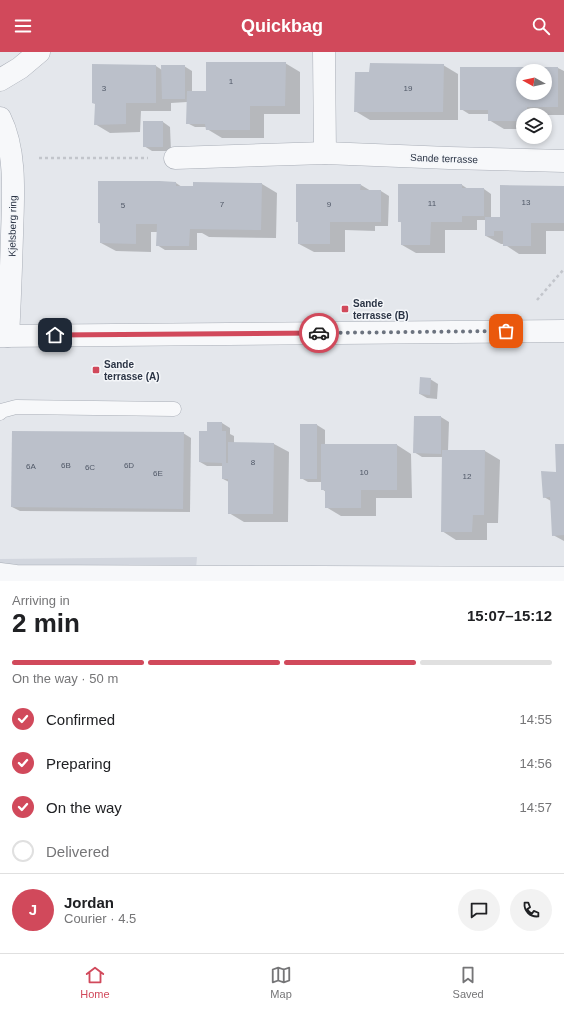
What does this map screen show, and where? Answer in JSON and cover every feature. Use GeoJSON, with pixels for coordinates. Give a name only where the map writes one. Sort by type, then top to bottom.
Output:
{"type":"FeatureCollection","features":[{"type":"Feature","properties":{"kind":"street"},"geometry":{"type":"LineString","coordinates":[[0,80],[20,68],[39,52]]}},
{"type":"Feature","properties":{"kind":"street"},"geometry":{"type":"LineString","coordinates":[[324,52],[325,153]]}},
{"type":"Feature","properties":{"kind":"street","name":"Kjelsberg ring"},"geometry":{"type":"LineString","coordinates":[[0,118],[10,142],[13,188],[13,217],[4,336]]}},
{"type":"Feature","properties":{"kind":"street","name":"Sande terrasse"},"geometry":{"type":"LineString","coordinates":[[175,158],[325,153],[449,158],[564,160]]}},
{"type":"Feature","properties":{"kind":"street"},"geometry":{"type":"LineString","coordinates":[[4,336],[564,332]]}},
{"type":"Feature","properties":{"kind":"street"},"geometry":{"type":"LineString","coordinates":[[10,577],[564,578]]}},
{"type":"Feature","properties":{"kind":"lane"},"geometry":{"type":"LineString","coordinates":[[0,413],[1,411],[16,407],[174,409]]}},
{"type":"Feature","properties":{"kind":"path"},"geometry":{"type":"LineString","coordinates":[[11,156],[86,159],[175,158]]}},
{"type":"Feature","properties":{"kind":"path"},"geometry":{"type":"LineString","coordinates":[[538,300],[564,269]]}},
{"type":"Feature","properties":{"kind":"shaded area"},"geometry":{"type":"Polygon","coordinates":[[[197,557],[195,581],[0,581],[0,559],[197,557]]]}},
{"type":"Feature","properties":{"kind":"building"},"geometry":{"type":"Polygon","coordinates":[[[206,62],[286,62],[285,106],[250,106],[250,130],[206,130],[205,124],[186,124],[187,91],[206,91],[206,62]]]}},
{"type":"Feature","properties":{"kind":"building"},"geometry":{"type":"Polygon","coordinates":[[[370,63],[444,64],[443,112],[354,112],[355,72],[369,72],[370,63]]]}},
{"type":"Feature","properties":{"kind":"building"},"geometry":{"type":"Polygon","coordinates":[[[92,64],[156,65],[156,103],[126,103],[126,124],[94,125],[95,104],[92,103],[92,64]]]}},
{"type":"Feature","properties":{"kind":"building"},"geometry":{"type":"Polygon","coordinates":[[[161,65],[185,65],[185,99],[162,99],[161,65]]]}},
{"type":"Feature","properties":{"kind":"building"},"geometry":{"type":"Polygon","coordinates":[[[460,67],[516,67],[516,100],[552,100],[552,67],[558,67],[558,107],[516,108],[516,121],[488,121],[488,110],[460,110],[460,67]]]}},
{"type":"Feature","properties":{"kind":"building"},"geometry":{"type":"Polygon","coordinates":[[[143,121],[163,121],[163,147],[143,147],[143,121]]]}},
{"type":"Feature","properties":{"kind":"building"},"geometry":{"type":"Polygon","coordinates":[[[98,181],[176,182],[176,186],[193,186],[193,182],[262,183],[261,230],[190,229],[189,246],[156,246],[157,224],[136,224],[136,244],[100,243],[100,223],[98,223],[98,181]]]}},
{"type":"Feature","properties":{"kind":"building"},"geometry":{"type":"Polygon","coordinates":[[[296,184],[361,184],[360,190],[381,190],[381,222],[330,222],[330,244],[298,244],[298,222],[296,222],[296,184]]]}},
{"type":"Feature","properties":{"kind":"building"},"geometry":{"type":"Polygon","coordinates":[[[398,184],[462,184],[462,188],[484,188],[484,216],[462,216],[462,222],[431,222],[430,245],[401,245],[401,222],[398,222],[398,184]]]}},
{"type":"Feature","properties":{"kind":"building"},"geometry":{"type":"Polygon","coordinates":[[[500,185],[564,186],[564,223],[531,223],[531,246],[503,246],[503,231],[494,231],[494,236],[485,236],[485,217],[500,217],[500,185]]]}},
{"type":"Feature","properties":{"kind":"building"},"geometry":{"type":"Polygon","coordinates":[[[420,377],[431,378],[430,395],[419,394],[420,377]]]}},
{"type":"Feature","properties":{"kind":"building"},"geometry":{"type":"Polygon","coordinates":[[[414,416],[441,416],[441,454],[413,453],[414,416]]]}},
{"type":"Feature","properties":{"kind":"building"},"geometry":{"type":"Polygon","coordinates":[[[207,422],[222,422],[222,431],[226,431],[226,463],[228,463],[228,442],[274,443],[273,514],[228,514],[228,479],[222,479],[222,463],[199,462],[199,431],[207,431],[207,422]]]}},
{"type":"Feature","properties":{"kind":"building"},"geometry":{"type":"Polygon","coordinates":[[[300,424],[317,424],[317,479],[300,479],[300,424]]]}},
{"type":"Feature","properties":{"kind":"building"},"geometry":{"type":"Polygon","coordinates":[[[12,431],[184,432],[183,509],[11,507],[12,431]]]}},
{"type":"Feature","properties":{"kind":"building"},"geometry":{"type":"Polygon","coordinates":[[[321,444],[397,444],[397,490],[361,490],[361,508],[325,508],[325,490],[321,490],[321,444]]]}},
{"type":"Feature","properties":{"kind":"building"},"geometry":{"type":"Polygon","coordinates":[[[555,444],[564,444],[564,535],[552,536],[550,497],[543,498],[541,471],[556,472],[555,444]]]}},
{"type":"Feature","properties":{"kind":"building"},"geometry":{"type":"Polygon","coordinates":[[[442,450],[485,450],[484,515],[473,515],[472,532],[441,532],[442,450]]]}},
{"type":"Feature","properties":{"kind":"way so far"},"geometry":{"type":"LineString","coordinates":[[319,333],[506,331]]}},
{"type":"Feature","properties":{"kind":"place","name":"Sande terrasse (B)"},"geometry":{"type":"Point","coordinates":[345,309]}},
{"type":"Feature","properties":{"kind":"place","name":"Sande terrasse (A)"},"geometry":{"type":"Point","coordinates":[96,370]}},
{"type":"Feature","properties":{"kind":"route"},"geometry":{"type":"LineString","coordinates":[[55,335],[319,333]]}}]}
